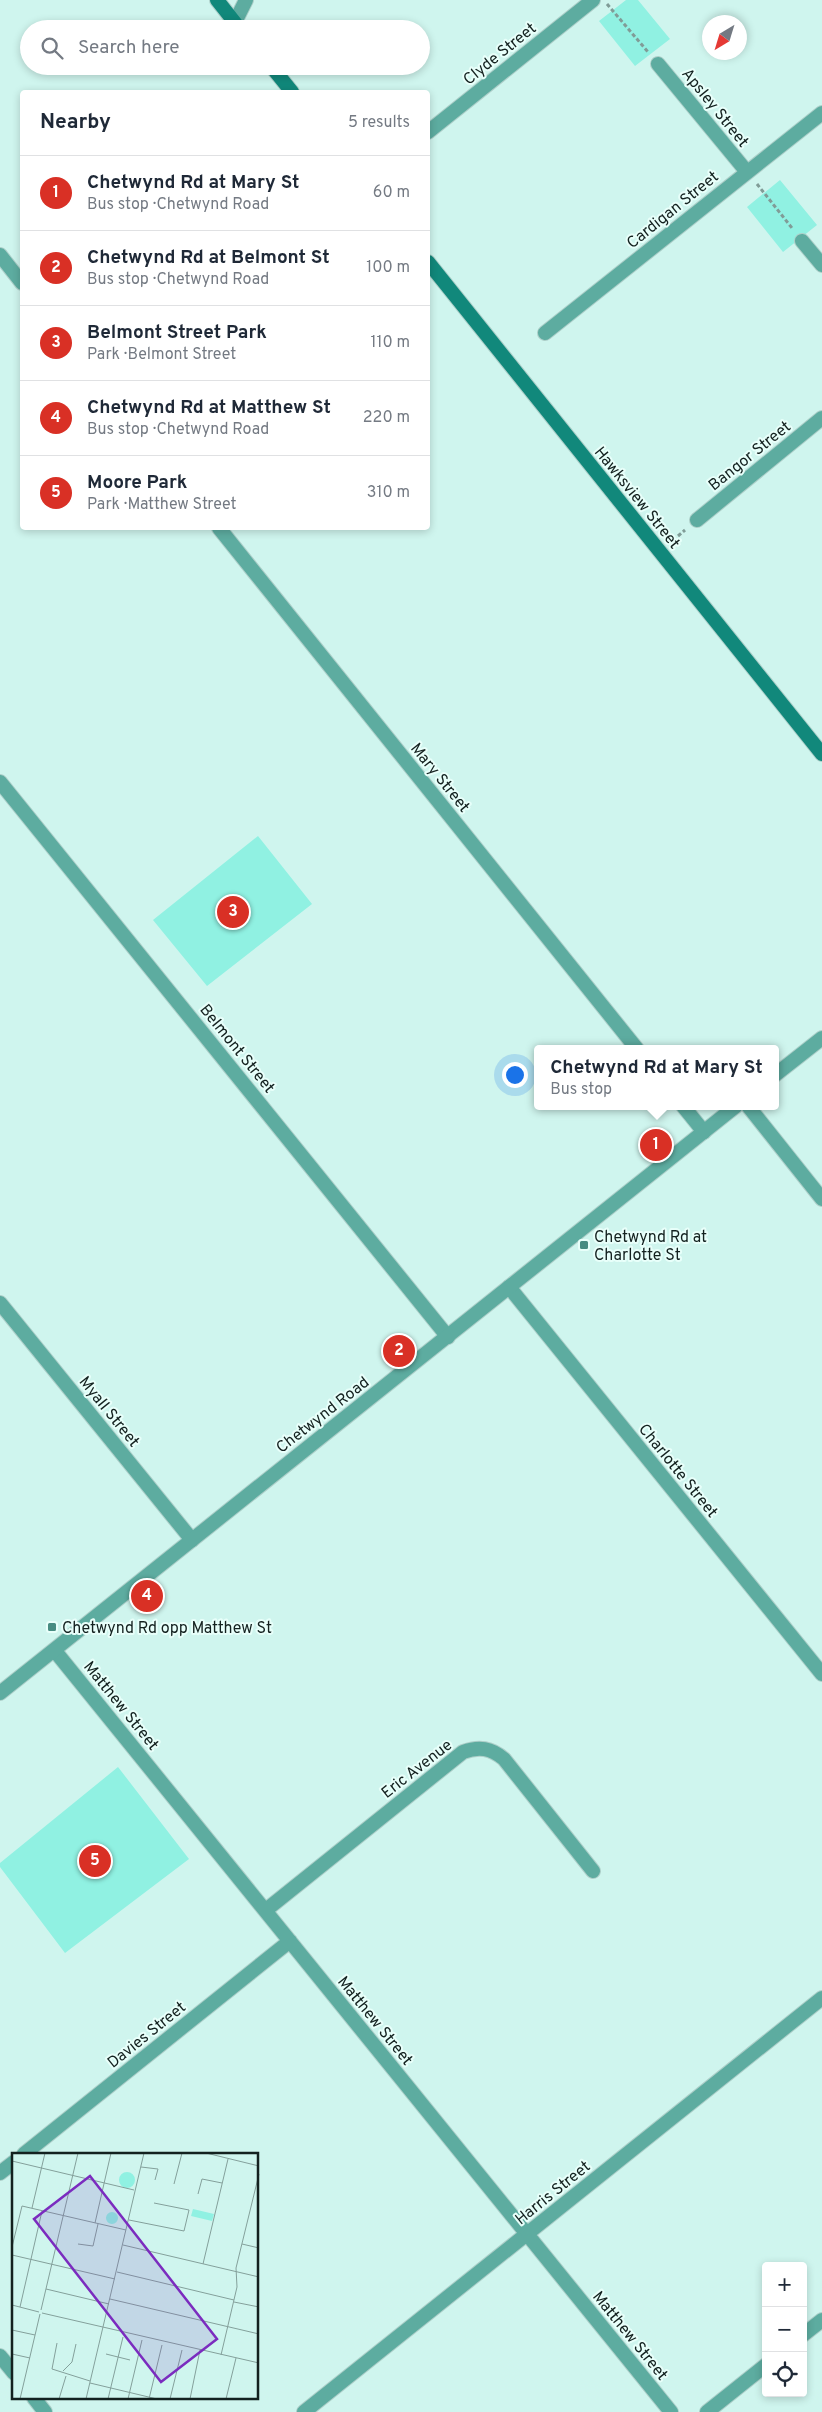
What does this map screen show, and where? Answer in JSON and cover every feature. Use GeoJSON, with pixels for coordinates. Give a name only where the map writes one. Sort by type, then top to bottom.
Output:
{"type":"FeatureCollection","features":[{"type":"Feature","properties":{"kind":"main road"},"geometry":{"type":"LineString","coordinates":[[217,0],[234,20]]}},
{"type":"Feature","properties":{"kind":"main road"},"geometry":{"type":"LineString","coordinates":[[278,75],[290,90]]}},
{"type":"Feature","properties":{"kind":"main road","name":"Hawksview Street"},"geometry":{"type":"LineString","coordinates":[[430,264],[822,754]]}},
{"type":"Feature","properties":{"kind":"street"},"geometry":{"type":"LineString","coordinates":[[240,20],[246,0]]}},
{"type":"Feature","properties":{"kind":"street","name":"Clyde Street"},"geometry":{"type":"LineString","coordinates":[[430,130],[593,0]]}},
{"type":"Feature","properties":{"kind":"street","name":"Apsley Street"},"geometry":{"type":"LineString","coordinates":[[658,64],[747,172]]}},
{"type":"Feature","properties":{"kind":"street","name":"Cardigan Street"},"geometry":{"type":"LineString","coordinates":[[545,333],[822,113]]}},
{"type":"Feature","properties":{"kind":"street"},"geometry":{"type":"LineString","coordinates":[[802,241],[822,265]]}},
{"type":"Feature","properties":{"kind":"street"},"geometry":{"type":"LineString","coordinates":[[0,255],[20,280]]}},
{"type":"Feature","properties":{"kind":"street","name":"Bangor Street"},"geometry":{"type":"LineString","coordinates":[[698,520],[822,418]]}},
{"type":"Feature","properties":{"kind":"street","name":"Mary Street"},"geometry":{"type":"LineString","coordinates":[[220,530],[634,1045]]}},
{"type":"Feature","properties":{"kind":"street","name":"Belmont Street"},"geometry":{"type":"LineString","coordinates":[[0,782],[448,1337]]}},
{"type":"Feature","properties":{"kind":"street"},"geometry":{"type":"LineString","coordinates":[[779,1073],[822,1038]]}},
{"type":"Feature","properties":{"kind":"street"},"geometry":{"type":"LineString","coordinates":[[686,1110],[704,1132]]}},
{"type":"Feature","properties":{"kind":"street","name":"Chetwynd Road"},"geometry":{"type":"LineString","coordinates":[[0,1693],[731,1110]]}},
{"type":"Feature","properties":{"kind":"street"},"geometry":{"type":"LineString","coordinates":[[751,1110],[822,1199]]}},
{"type":"Feature","properties":{"kind":"street","name":"Charlotte Street"},"geometry":{"type":"LineString","coordinates":[[509,1287],[822,1674]]}},
{"type":"Feature","properties":{"kind":"street","name":"Myall Street"},"geometry":{"type":"LineString","coordinates":[[0,1303],[192,1540]]}},
{"type":"Feature","properties":{"kind":"street","name":"Matthew Street"},"geometry":{"type":"LineString","coordinates":[[55,1651],[671,2412]]}},
{"type":"Feature","properties":{"kind":"street","name":"Eric Avenue"},"geometry":{"type":"LineString","coordinates":[[266,1910],[463,1752],[475,1748],[490,1749],[504,1759],[594,1871]]}},
{"type":"Feature","properties":{"kind":"street","name":"Davies Street"},"geometry":{"type":"LineString","coordinates":[[25,2153],[290,1941]]}},
{"type":"Feature","properties":{"kind":"street","name":"Harris Street"},"geometry":{"type":"LineString","coordinates":[[304,2412],[822,1998]]}},
{"type":"Feature","properties":{"kind":"street"},"geometry":{"type":"LineString","coordinates":[[0,2174],[12,2164]]}},
{"type":"Feature","properties":{"kind":"street"},"geometry":{"type":"LineString","coordinates":[[807,2332],[822,2320]]}},
{"type":"Feature","properties":{"kind":"street"},"geometry":{"type":"LineString","coordinates":[[0,2356],[12,2371]]}},
{"type":"Feature","properties":{"kind":"street"},"geometry":{"type":"LineString","coordinates":[[707,2412],[762,2368]]}},
{"type":"Feature","properties":{"kind":"street"},"geometry":{"type":"LineString","coordinates":[[36,2400],[45,2412]]}},
{"type":"Feature","properties":{"kind":"path"},"geometry":{"type":"LineString","coordinates":[[603,0],[658,64]]}},
{"type":"Feature","properties":{"kind":"path"},"geometry":{"type":"LineString","coordinates":[[747,172],[802,241]]}},
{"type":"Feature","properties":{"kind":"green space"},"geometry":{"type":"Polygon","coordinates":[[[626,0],[638,0],[670,39],[635,66],[599,21],[626,0]]]}},
{"type":"Feature","properties":{"kind":"green space"},"geometry":{"type":"Polygon","coordinates":[[[780,180],[817,225],[783,252],[747,207],[780,180]]]}},
{"type":"Feature","properties":{"kind":"green space"},"geometry":{"type":"Polygon","coordinates":[[[258,836],[312,904],[207,986],[153,920],[258,836]]]}},
{"type":"Feature","properties":{"kind":"green space"},"geometry":{"type":"Polygon","coordinates":[[[118,1767],[189,1859],[65,1953],[0,1867],[0,1863],[118,1767]]]}},
{"type":"Feature","properties":{"kind":"place","name":"Belmont Street Park"},"geometry":{"type":"Point","coordinates":[233,912]}},
{"type":"Feature","properties":{"kind":"place","name":"Chetwynd Rd at Mary St"},"geometry":{"type":"Point","coordinates":[656,1145]}},
{"type":"Feature","properties":{"kind":"place","name":"Chetwynd Rd at Charlotte St"},"geometry":{"type":"Point","coordinates":[584,1245]}},
{"type":"Feature","properties":{"kind":"place","name":"Chetwynd Rd at Belmont St"},"geometry":{"type":"Point","coordinates":[399,1351]}},
{"type":"Feature","properties":{"kind":"place","name":"Chetwynd Rd at Matthew St"},"geometry":{"type":"Point","coordinates":[147,1596]}},
{"type":"Feature","properties":{"kind":"place","name":"Chetwynd Rd opp Matthew St"},"geometry":{"type":"Point","coordinates":[52,1627]}},
{"type":"Feature","properties":{"kind":"place","name":"Moore Park"},"geometry":{"type":"Point","coordinates":[95,1861]}}]}
